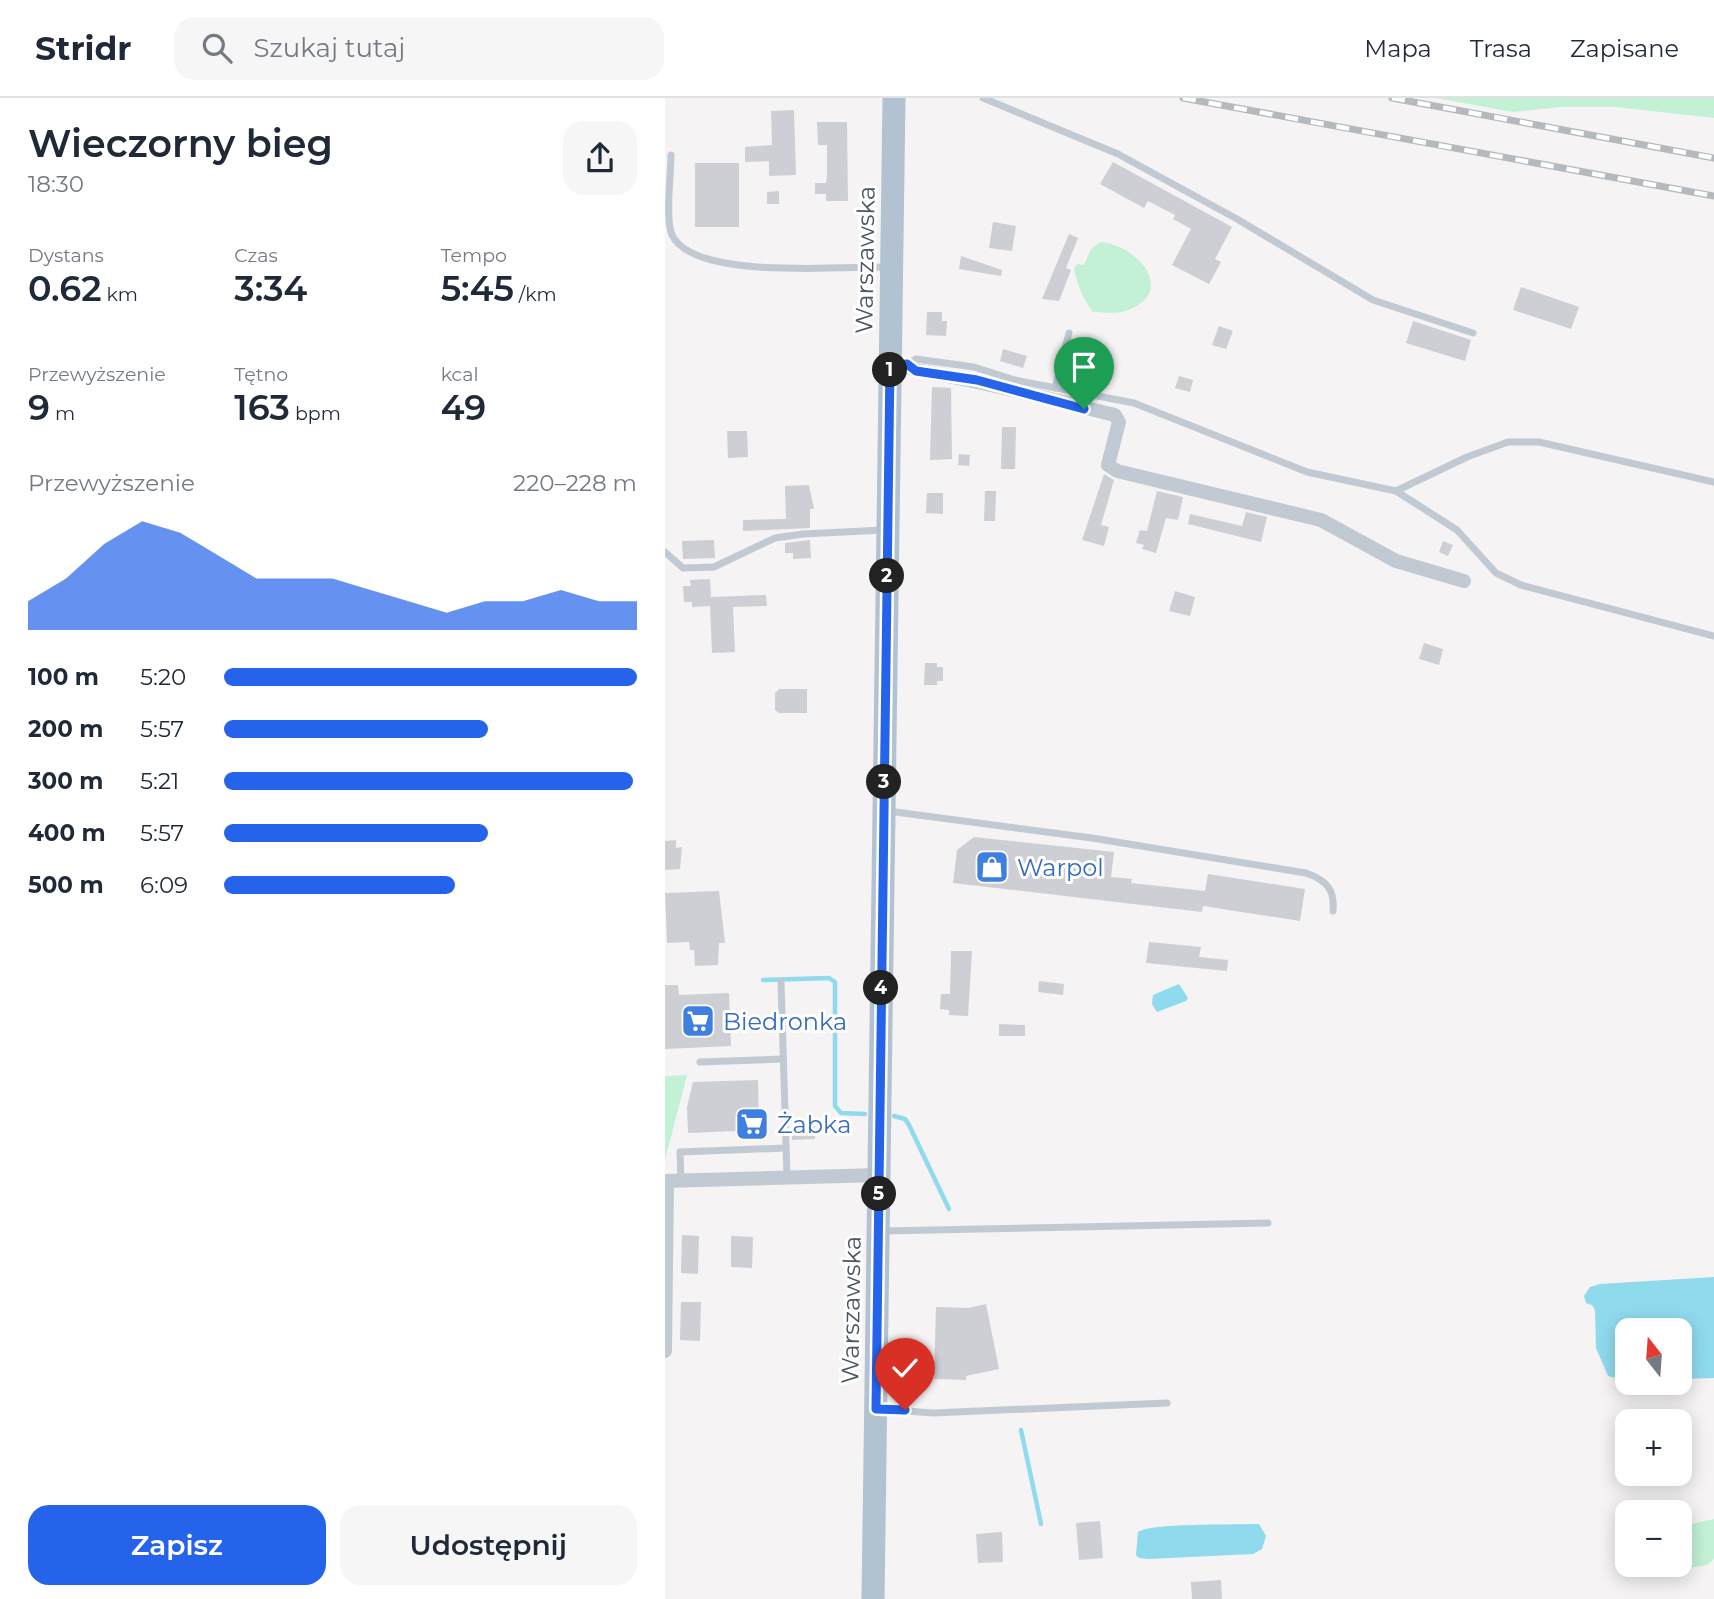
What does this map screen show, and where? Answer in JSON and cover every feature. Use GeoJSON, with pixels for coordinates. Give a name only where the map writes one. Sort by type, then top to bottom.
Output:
{"type":"FeatureCollection","features":[{"type":"Feature","properties":{"kind":"main road","name":"Warszawska"},"geometry":{"type":"LineString","coordinates":[[873,1599],[888,529],[899,364],[892,267],[894,98]]}},
{"type":"Feature","properties":{"kind":"street"},"geometry":{"type":"LineString","coordinates":[[899,364],[916,371],[977,380],[1115,415],[1119,422],[1108,465],[1117,471],[1321,520],[1396,561],[1464,581]]}},
{"type":"Feature","properties":{"kind":"street"},"geometry":{"type":"LineString","coordinates":[[665,1352],[671,1181],[880,1175]]}},
{"type":"Feature","properties":{"kind":"lane"},"geometry":{"type":"LineString","coordinates":[[983,98],[1118,154],[1237,219],[1373,300],[1473,333]]}},
{"type":"Feature","properties":{"kind":"lane"},"geometry":{"type":"LineString","coordinates":[[671,155],[670,229],[677,242],[694,254],[734,266],[892,267]]}},
{"type":"Feature","properties":{"kind":"lane"},"geometry":{"type":"LineString","coordinates":[[1055,388],[1069,333]]}},
{"type":"Feature","properties":{"kind":"lane"},"geometry":{"type":"LineString","coordinates":[[899,364],[916,359],[974,367],[1015,380],[1134,403],[1307,472],[1396,491],[1457,530],[1496,573],[1521,586],[1714,636]]}},
{"type":"Feature","properties":{"kind":"lane"},"geometry":{"type":"LineString","coordinates":[[1396,491],[1467,457],[1508,442],[1539,442],[1714,482]]}},
{"type":"Feature","properties":{"kind":"lane"},"geometry":{"type":"LineString","coordinates":[[665,552],[683,568],[709,569],[737,559],[775,538],[888,529]]}},
{"type":"Feature","properties":{"kind":"lane"},"geometry":{"type":"LineString","coordinates":[[884,811],[1092,838],[1306,873],[1324,879],[1331,891],[1333,911]]}},
{"type":"Feature","properties":{"kind":"lane"},"geometry":{"type":"LineString","coordinates":[[781,982],[787,1178]]}},
{"type":"Feature","properties":{"kind":"lane"},"geometry":{"type":"LineString","coordinates":[[700,1062],[783,1059]]}},
{"type":"Feature","properties":{"kind":"lane"},"geometry":{"type":"LineString","coordinates":[[671,1181],[680,1152],[786,1148]]}},
{"type":"Feature","properties":{"kind":"lane"},"geometry":{"type":"LineString","coordinates":[[879,1231],[1268,1223]]}},
{"type":"Feature","properties":{"kind":"lane"},"geometry":{"type":"LineString","coordinates":[[876,1409],[933,1413],[1167,1403]]}},
{"type":"Feature","properties":{"kind":"green space"},"geometry":{"type":"Polygon","coordinates":[[[1436,98],[1714,98],[1714,118],[1616,107],[1561,107],[1513,112],[1436,98]]]}},
{"type":"Feature","properties":{"kind":"green space"},"geometry":{"type":"Polygon","coordinates":[[[1100,242],[1126,250],[1145,268],[1150,279],[1150,290],[1144,300],[1131,309],[1117,313],[1093,312],[1086,302],[1074,269],[1077,264],[1084,265],[1091,249],[1100,242]]]}},
{"type":"Feature","properties":{"kind":"green space"},"geometry":{"type":"Polygon","coordinates":[[[687,1075],[665,1160],[665,1076],[687,1075]]]}},
{"type":"Feature","properties":{"kind":"green space"},"geometry":{"type":"Polygon","coordinates":[[[1714,1519],[1714,1559],[1707,1565],[1692,1568],[1692,1524],[1714,1519]]]}},
{"type":"Feature","properties":{"kind":"water"},"geometry":{"type":"Polygon","coordinates":[[[1179,984],[1188,998],[1186,1001],[1157,1012],[1152,1004],[1153,995],[1179,984]]]}},
{"type":"Feature","properties":{"kind":"water"},"geometry":{"type":"Polygon","coordinates":[[[1714,1277],[1714,1378],[1692,1379],[1692,1318],[1615,1318],[1615,1378],[1608,1376],[1596,1348],[1595,1310],[1592,1305],[1586,1303],[1584,1296],[1590,1287],[1600,1284],[1714,1277]]]}},
{"type":"Feature","properties":{"kind":"water"},"geometry":{"type":"Polygon","coordinates":[[[1259,1524],[1266,1536],[1262,1549],[1253,1554],[1149,1559],[1136,1555],[1138,1532],[1146,1529],[1259,1524]]]}},
{"type":"Feature","properties":{"kind":"building"},"geometry":{"type":"Polygon","coordinates":[[[794,110],[796,175],[769,176],[769,161],[745,162],[745,147],[772,145],[771,111],[794,110]]]}},
{"type":"Feature","properties":{"kind":"building"},"geometry":{"type":"Polygon","coordinates":[[[817,122],[847,122],[848,201],[826,201],[826,194],[815,194],[815,183],[826,183],[827,176],[827,145],[818,145],[817,122]]]}},
{"type":"Feature","properties":{"kind":"building"},"geometry":{"type":"Polygon","coordinates":[[[1113,162],[1232,227],[1215,259],[1221,262],[1209,284],[1172,265],[1191,229],[1173,219],[1175,215],[1148,201],[1144,208],[1100,184],[1113,162]]]}},
{"type":"Feature","properties":{"kind":"building"},"geometry":{"type":"Polygon","coordinates":[[[695,163],[739,163],[739,227],[695,227],[695,163]]]}},
{"type":"Feature","properties":{"kind":"building"},"geometry":{"type":"Polygon","coordinates":[[[779,191],[779,204],[767,204],[767,192],[779,191]]]}},
{"type":"Feature","properties":{"kind":"building"},"geometry":{"type":"Polygon","coordinates":[[[993,222],[1016,226],[1012,251],[989,248],[993,222]]]}},
{"type":"Feature","properties":{"kind":"building"},"geometry":{"type":"Polygon","coordinates":[[[1069,234],[1078,238],[1066,268],[1071,270],[1059,301],[1042,299],[1069,234]]]}},
{"type":"Feature","properties":{"kind":"building"},"geometry":{"type":"Polygon","coordinates":[[[961,256],[1002,270],[1001,276],[959,269],[961,256]]]}},
{"type":"Feature","properties":{"kind":"building"},"geometry":{"type":"Polygon","coordinates":[[[1521,287],[1579,307],[1571,329],[1513,310],[1521,287]]]}},
{"type":"Feature","properties":{"kind":"building"},"geometry":{"type":"Polygon","coordinates":[[[927,312],[942,312],[942,321],[947,321],[946,336],[926,335],[927,312]]]}},
{"type":"Feature","properties":{"kind":"building"},"geometry":{"type":"Polygon","coordinates":[[[1413,321],[1471,340],[1465,361],[1406,343],[1413,321]]]}},
{"type":"Feature","properties":{"kind":"building"},"geometry":{"type":"Polygon","coordinates":[[[1219,326],[1233,331],[1226,349],[1212,345],[1219,326]]]}},
{"type":"Feature","properties":{"kind":"building"},"geometry":{"type":"Polygon","coordinates":[[[1003,349],[1027,356],[1023,368],[1000,361],[1003,349]]]}},
{"type":"Feature","properties":{"kind":"building"},"geometry":{"type":"Polygon","coordinates":[[[1179,376],[1193,380],[1190,392],[1175,388],[1179,376]]]}},
{"type":"Feature","properties":{"kind":"building"},"geometry":{"type":"Polygon","coordinates":[[[932,387],[951,388],[952,459],[930,460],[932,387]]]}},
{"type":"Feature","properties":{"kind":"building"},"geometry":{"type":"Polygon","coordinates":[[[1002,427],[1016,427],[1015,469],[1001,469],[1002,427]]]}},
{"type":"Feature","properties":{"kind":"building"},"geometry":{"type":"Polygon","coordinates":[[[727,431],[747,431],[748,457],[728,458],[727,431]]]}},
{"type":"Feature","properties":{"kind":"building"},"geometry":{"type":"Polygon","coordinates":[[[959,454],[970,455],[969,466],[958,465],[959,454]]]}},
{"type":"Feature","properties":{"kind":"building"},"geometry":{"type":"Polygon","coordinates":[[[1104,474],[1114,480],[1101,525],[1109,527],[1104,546],[1082,540],[1104,474]]]}},
{"type":"Feature","properties":{"kind":"building"},"geometry":{"type":"Polygon","coordinates":[[[809,485],[814,509],[810,509],[810,528],[743,531],[743,520],[786,519],[785,486],[809,485]]]}},
{"type":"Feature","properties":{"kind":"building"},"geometry":{"type":"Polygon","coordinates":[[[985,491],[996,491],[995,521],[984,521],[985,491]]]}},
{"type":"Feature","properties":{"kind":"building"},"geometry":{"type":"Polygon","coordinates":[[[1157,491],[1183,497],[1178,520],[1166,518],[1156,553],[1142,549],[1144,545],[1136,543],[1140,530],[1147,531],[1157,491]]]}},
{"type":"Feature","properties":{"kind":"building"},"geometry":{"type":"Polygon","coordinates":[[[927,493],[943,493],[943,514],[926,513],[927,493]]]}},
{"type":"Feature","properties":{"kind":"building"},"geometry":{"type":"Polygon","coordinates":[[[1246,512],[1267,517],[1261,542],[1188,524],[1190,514],[1242,526],[1246,512]]]}},
{"type":"Feature","properties":{"kind":"building"},"geometry":{"type":"Polygon","coordinates":[[[714,540],[715,558],[683,559],[682,541],[714,540]]]}},
{"type":"Feature","properties":{"kind":"building"},"geometry":{"type":"Polygon","coordinates":[[[810,540],[811,558],[793,559],[793,553],[785,553],[785,543],[810,540]]]}},
{"type":"Feature","properties":{"kind":"building"},"geometry":{"type":"Polygon","coordinates":[[[1443,541],[1453,545],[1448,556],[1439,552],[1443,541]]]}},
{"type":"Feature","properties":{"kind":"building"},"geometry":{"type":"Polygon","coordinates":[[[710,579],[711,597],[766,595],[767,606],[733,607],[735,652],[712,653],[710,606],[692,607],[692,602],[684,602],[683,586],[691,586],[690,580],[710,579]]]}},
{"type":"Feature","properties":{"kind":"building"},"geometry":{"type":"Polygon","coordinates":[[[1175,591],[1195,597],[1190,616],[1169,611],[1175,591]]]}},
{"type":"Feature","properties":{"kind":"building"},"geometry":{"type":"Polygon","coordinates":[[[1424,643],[1443,649],[1439,665],[1419,659],[1424,643]]]}},
{"type":"Feature","properties":{"kind":"building"},"geometry":{"type":"Polygon","coordinates":[[[925,663],[937,663],[937,667],[943,667],[943,681],[937,681],[937,685],[924,685],[925,663]]]}},
{"type":"Feature","properties":{"kind":"building"},"geometry":{"type":"Polygon","coordinates":[[[779,689],[807,689],[807,713],[779,713],[775,710],[775,693],[779,689]]]}},
{"type":"Feature","properties":{"kind":"building"},"geometry":{"type":"Polygon","coordinates":[[[974,837],[1114,852],[1111,877],[1132,879],[1131,883],[1205,891],[1208,874],[1305,889],[1300,921],[1203,906],[1202,912],[953,883],[957,850],[974,837]]]}},
{"type":"Feature","properties":{"kind":"building"},"geometry":{"type":"Polygon","coordinates":[[[676,840],[676,848],[682,847],[680,869],[665,870],[665,841],[676,840]]]}},
{"type":"Feature","properties":{"kind":"building"},"geometry":{"type":"Polygon","coordinates":[[[719,891],[725,943],[719,943],[718,965],[695,966],[694,950],[690,950],[689,942],[667,943],[665,893],[719,891]]]}},
{"type":"Feature","properties":{"kind":"building"},"geometry":{"type":"Polygon","coordinates":[[[1149,942],[1201,947],[1199,957],[1228,960],[1227,971],[1146,963],[1149,942]]]}},
{"type":"Feature","properties":{"kind":"building"},"geometry":{"type":"Polygon","coordinates":[[[951,951],[972,951],[968,1016],[949,1015],[949,1010],[940,1009],[941,994],[950,994],[951,951]]]}},
{"type":"Feature","properties":{"kind":"building"},"geometry":{"type":"Polygon","coordinates":[[[1039,981],[1064,984],[1063,995],[1038,992],[1039,981]]]}},
{"type":"Feature","properties":{"kind":"building","name":"Biedronka"},"geometry":{"type":"Polygon","coordinates":[[[665,985],[678,985],[679,995],[729,993],[731,1046],[665,1049],[665,985]]]}},
{"type":"Feature","properties":{"kind":"building"},"geometry":{"type":"Polygon","coordinates":[[[999,1024],[1025,1025],[1025,1036],[999,1036],[999,1024]]]}},
{"type":"Feature","properties":{"kind":"building"},"geometry":{"type":"Polygon","coordinates":[[[758,1080],[759,1130],[688,1133],[687,1107],[693,1082],[758,1080]]]}},
{"type":"Feature","properties":{"kind":"building"},"geometry":{"type":"Polygon","coordinates":[[[792,1126],[815,1126],[815,1139],[792,1140],[792,1126]]]}},
{"type":"Feature","properties":{"kind":"building"},"geometry":{"type":"Polygon","coordinates":[[[682,1235],[699,1236],[698,1274],[681,1273],[682,1235]]]}},
{"type":"Feature","properties":{"kind":"building"},"geometry":{"type":"Polygon","coordinates":[[[731,1236],[753,1237],[752,1268],[731,1267],[731,1236]]]}},
{"type":"Feature","properties":{"kind":"building"},"geometry":{"type":"Polygon","coordinates":[[[681,1302],[701,1302],[700,1341],[680,1340],[681,1302]]]}},
{"type":"Feature","properties":{"kind":"building"},"geometry":{"type":"Polygon","coordinates":[[[986,1304],[999,1369],[966,1376],[966,1380],[934,1379],[936,1307],[968,1308],[986,1304]]]}},
{"type":"Feature","properties":{"kind":"building"},"geometry":{"type":"Polygon","coordinates":[[[1100,1521],[1103,1558],[1079,1560],[1076,1523],[1100,1521]]]}},
{"type":"Feature","properties":{"kind":"building"},"geometry":{"type":"Polygon","coordinates":[[[1002,1532],[1003,1562],[978,1563],[976,1534],[1002,1532]]]}},
{"type":"Feature","properties":{"kind":"building"},"geometry":{"type":"Polygon","coordinates":[[[1221,1580],[1222,1599],[1192,1599],[1191,1582],[1221,1580]]]}},
{"type":"Feature","properties":{"kind":"waterway"},"geometry":{"type":"LineString","coordinates":[[763,980],[829,978],[835,982],[835,1106],[841,1113],[865,1114]]}},
{"type":"Feature","properties":{"kind":"waterway"},"geometry":{"type":"LineString","coordinates":[[894,1116],[905,1119],[909,1125],[949,1209]]}},
{"type":"Feature","properties":{"kind":"waterway"},"geometry":{"type":"LineString","coordinates":[[1021,1430],[1041,1524]]}},
{"type":"Feature","properties":{"kind":"railway"},"geometry":{"type":"LineString","coordinates":[[1183,98],[1714,196]]}},
{"type":"Feature","properties":{"kind":"railway"},"geometry":{"type":"LineString","coordinates":[[1392,98],[1714,158]]}},
{"type":"Feature","properties":{"kind":"place","name":"Warpol"},"geometry":{"type":"Point","coordinates":[992,867]}},
{"type":"Feature","properties":{"kind":"place","name":"Biedronka"},"geometry":{"type":"Point","coordinates":[698,1021]}},
{"type":"Feature","properties":{"kind":"place","name":"Żabka"},"geometry":{"type":"Point","coordinates":[752,1124]}},
{"type":"Feature","properties":{"kind":"route"},"geometry":{"type":"LineString","coordinates":[[905,1410],[876,1409],[890,365],[907,364],[916,371],[977,380],[1084,409]]}}]}
